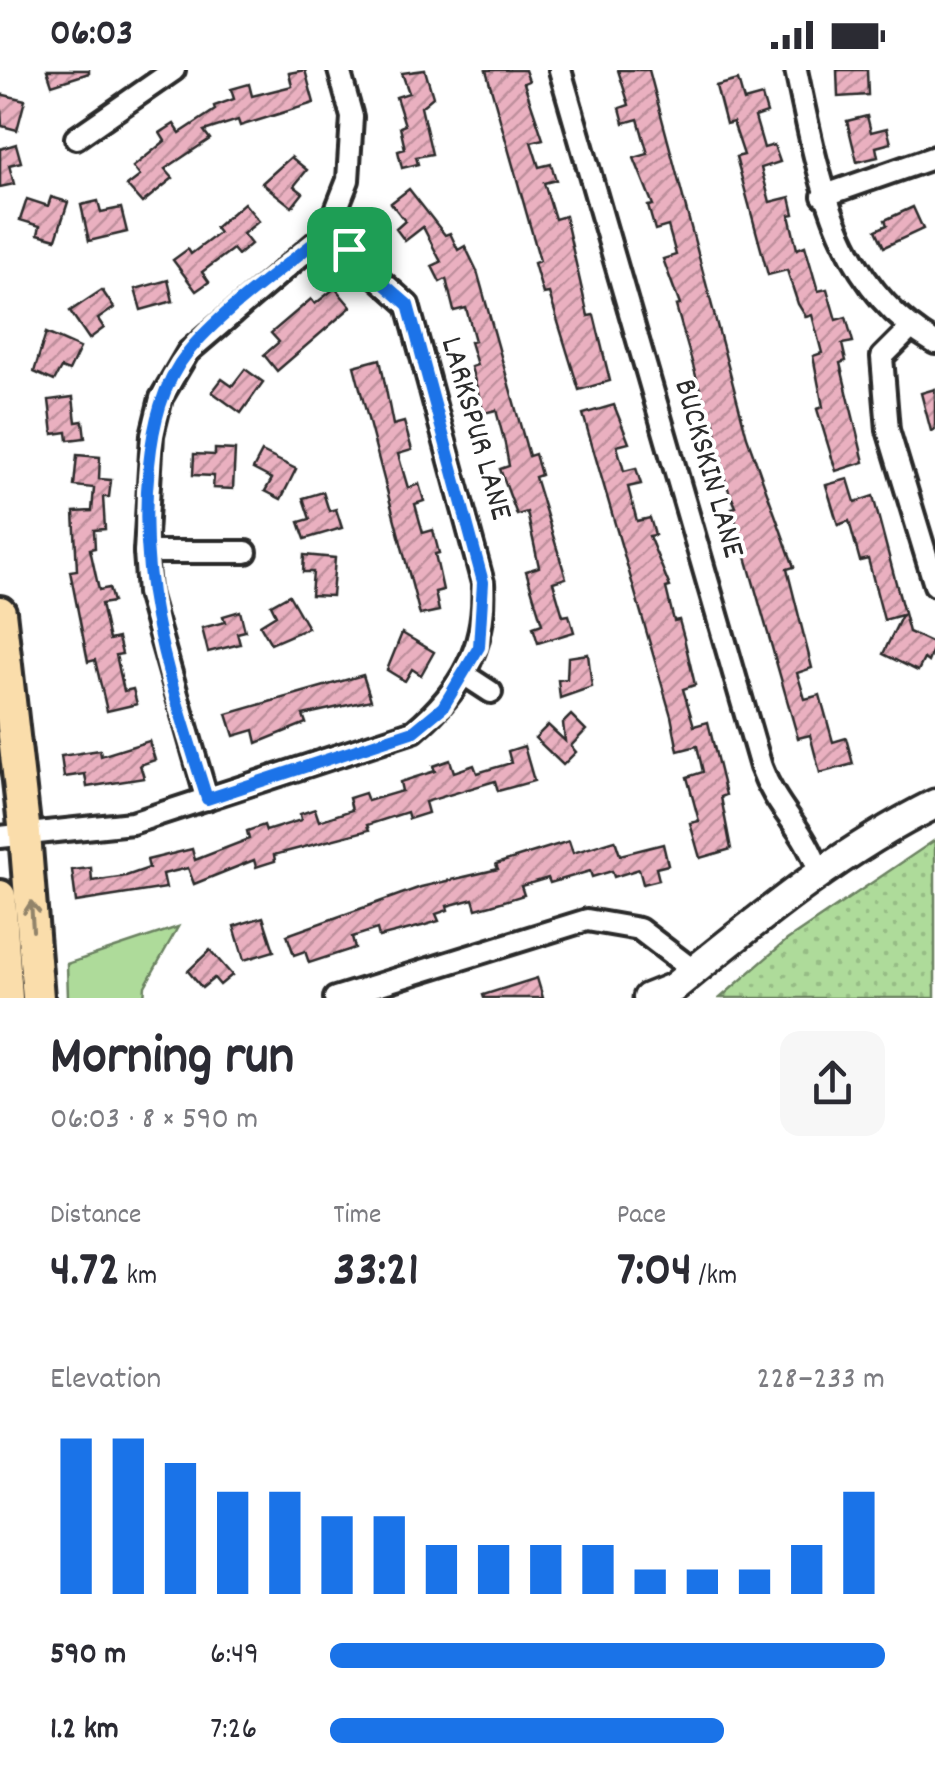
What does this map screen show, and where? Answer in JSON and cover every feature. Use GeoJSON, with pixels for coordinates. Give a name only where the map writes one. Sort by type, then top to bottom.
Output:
{"type":"FeatureCollection","features":[{"type":"Feature","properties":{"kind":"main road"},"geometry":{"type":"LineString","coordinates":[[0,612],[13,835],[38,998]]}},
{"type":"Feature","properties":{"kind":"main road"},"geometry":{"type":"LineString","coordinates":[[672,989],[819,872],[935,804]]}},
{"type":"Feature","properties":{"kind":"main road"},"geometry":{"type":"LineString","coordinates":[[0,896],[7,998]]}},
{"type":"Feature","properties":{"kind":"street"},"geometry":{"type":"LineString","coordinates":[[76,138],[174,70]]}},
{"type":"Feature","properties":{"kind":"street"},"geometry":{"type":"LineString","coordinates":[[207,799],[158,634],[144,552],[152,436],[162,398],[188,352],[326,233],[348,180],[352,117],[339,70]]}},
{"type":"Feature","properties":{"kind":"street","name":"BUCKSKIN LANE"},"geometry":{"type":"LineString","coordinates":[[560,70],[761,767],[784,813],[808,840],[819,872]]}},
{"type":"Feature","properties":{"kind":"street"},"geometry":{"type":"LineString","coordinates":[[796,70],[823,196],[858,272],[910,328],[935,344]]}},
{"type":"Feature","properties":{"kind":"street"},"geometry":{"type":"LineString","coordinates":[[823,196],[935,157]]}},
{"type":"Feature","properties":{"kind":"street","name":"LARKSPUR LANE"},"geometry":{"type":"LineString","coordinates":[[13,835],[132,823],[414,731],[443,707],[465,675],[479,647],[483,582],[408,305],[326,233]]}},
{"type":"Feature","properties":{"kind":"street"},"geometry":{"type":"LineString","coordinates":[[910,328],[882,357],[888,430],[935,585]]}},
{"type":"Feature","properties":{"kind":"street"},"geometry":{"type":"LineString","coordinates":[[144,552],[246,552]]}},
{"type":"Feature","properties":{"kind":"street"},"geometry":{"type":"LineString","coordinates":[[465,675],[492,692]]}},
{"type":"Feature","properties":{"kind":"street"},"geometry":{"type":"LineString","coordinates":[[335,998],[587,920],[639,929],[665,945],[672,989]]}},
{"type":"Feature","properties":{"kind":"green space"},"geometry":{"type":"Polygon","coordinates":[[[935,840],[935,998],[720,998],[787,940],[935,840]]]}},
{"type":"Feature","properties":{"kind":"green space"},"geometry":{"type":"Polygon","coordinates":[[[178,927],[145,986],[144,998],[68,998],[67,964],[178,927]]]}},
{"type":"Feature","properties":{"kind":"building"},"geometry":{"type":"Polygon","coordinates":[[[47,70],[89,70],[89,73],[52,85],[47,70]]]}},
{"type":"Feature","properties":{"kind":"building"},"geometry":{"type":"Polygon","coordinates":[[[305,70],[314,103],[240,126],[238,120],[204,131],[210,139],[165,169],[173,178],[142,203],[127,186],[140,176],[133,167],[165,141],[160,133],[174,124],[180,133],[215,110],[214,106],[234,99],[231,89],[249,84],[252,96],[292,86],[289,73],[305,70]]]}},
{"type":"Feature","properties":{"kind":"building"},"geometry":{"type":"Polygon","coordinates":[[[425,70],[433,97],[421,107],[432,154],[416,157],[418,164],[402,168],[398,151],[405,149],[400,127],[405,125],[396,97],[409,93],[402,73],[425,70]]]}},
{"type":"Feature","properties":{"kind":"building"},"geometry":{"type":"Polygon","coordinates":[[[486,70],[525,70],[529,81],[524,83],[543,139],[531,142],[539,167],[551,164],[556,180],[544,183],[555,219],[565,216],[588,316],[594,315],[610,381],[579,390],[549,293],[543,294],[534,263],[540,261],[486,70]]]}},
{"type":"Feature","properties":{"kind":"building"},"geometry":{"type":"Polygon","coordinates":[[[618,70],[649,70],[747,437],[794,567],[787,569],[812,668],[797,673],[805,699],[820,695],[833,742],[846,738],[853,764],[820,773],[810,735],[798,738],[732,508],[736,507],[726,484],[714,423],[711,424],[698,383],[676,306],[680,305],[663,259],[676,255],[668,226],[655,230],[648,206],[653,205],[634,158],[648,154],[638,119],[624,123],[620,108],[629,105],[618,70]]]}},
{"type":"Feature","properties":{"kind":"building"},"geometry":{"type":"Polygon","coordinates":[[[837,70],[867,70],[868,95],[838,97],[837,70]]]}},
{"type":"Feature","properties":{"kind":"building"},"geometry":{"type":"Polygon","coordinates":[[[738,80],[744,101],[762,96],[767,113],[755,117],[764,148],[774,145],[780,162],[761,168],[770,202],[790,197],[794,214],[789,215],[797,249],[805,246],[818,291],[827,289],[836,320],[846,317],[853,342],[842,344],[846,361],[840,363],[864,462],[836,471],[817,409],[823,407],[813,356],[822,353],[812,315],[806,317],[798,304],[787,270],[768,275],[736,157],[744,155],[733,122],[726,124],[716,86],[738,80]]]}},
{"type":"Feature","properties":{"kind":"building"},"geometry":{"type":"Polygon","coordinates":[[[0,94],[25,100],[17,130],[2,126],[0,94]]]}},
{"type":"Feature","properties":{"kind":"building"},"geometry":{"type":"Polygon","coordinates":[[[867,116],[871,132],[887,128],[891,143],[876,147],[878,157],[857,162],[847,121],[867,116]]]}},
{"type":"Feature","properties":{"kind":"building"},"geometry":{"type":"Polygon","coordinates":[[[16,144],[21,162],[9,165],[14,184],[0,187],[0,149],[16,144]]]}},
{"type":"Feature","properties":{"kind":"building"},"geometry":{"type":"Polygon","coordinates":[[[291,157],[307,170],[294,186],[303,193],[292,207],[262,183],[291,157]]]}},
{"type":"Feature","properties":{"kind":"building"},"geometry":{"type":"Polygon","coordinates":[[[409,189],[445,235],[450,233],[458,250],[465,246],[477,271],[529,456],[535,454],[541,475],[535,477],[566,578],[553,582],[563,616],[569,615],[574,632],[538,643],[533,627],[542,624],[526,571],[539,567],[527,512],[517,515],[500,469],[509,466],[505,444],[496,410],[484,413],[471,367],[477,365],[470,342],[475,341],[466,308],[454,311],[446,279],[440,282],[432,266],[441,262],[423,227],[405,241],[396,229],[405,221],[391,203],[409,189]]]}},
{"type":"Feature","properties":{"kind":"building"},"geometry":{"type":"Polygon","coordinates":[[[51,197],[68,202],[56,239],[38,234],[40,226],[20,220],[27,199],[48,206],[51,197]]]}},
{"type":"Feature","properties":{"kind":"building"},"geometry":{"type":"Polygon","coordinates":[[[98,201],[101,212],[121,208],[127,232],[89,241],[81,205],[98,201]]]}},
{"type":"Feature","properties":{"kind":"building"},"geometry":{"type":"Polygon","coordinates":[[[244,203],[259,221],[243,234],[251,244],[238,255],[233,249],[202,272],[209,282],[196,291],[173,260],[188,249],[191,254],[219,233],[215,228],[244,203]]]}},
{"type":"Feature","properties":{"kind":"building"},"geometry":{"type":"Polygon","coordinates":[[[913,207],[923,229],[884,247],[876,230],[887,225],[885,220],[913,207]]]}},
{"type":"Feature","properties":{"kind":"building"},"geometry":{"type":"Polygon","coordinates":[[[168,280],[173,301],[141,310],[135,289],[168,280]]]}},
{"type":"Feature","properties":{"kind":"building"},"geometry":{"type":"Polygon","coordinates":[[[335,288],[351,307],[277,371],[264,355],[279,342],[271,333],[311,299],[315,304],[335,288]]]}},
{"type":"Feature","properties":{"kind":"building"},"geometry":{"type":"Polygon","coordinates":[[[102,290],[114,308],[98,319],[104,328],[89,339],[70,311],[102,290]]]}},
{"type":"Feature","properties":{"kind":"building"},"geometry":{"type":"Polygon","coordinates":[[[46,333],[80,348],[69,371],[61,368],[54,381],[34,372],[46,333]]]}},
{"type":"Feature","properties":{"kind":"building"},"geometry":{"type":"Polygon","coordinates":[[[380,359],[393,425],[404,422],[412,450],[398,454],[408,488],[419,484],[424,501],[415,504],[423,533],[433,530],[439,553],[435,554],[443,590],[435,592],[439,611],[420,615],[354,366],[380,359]]]}},
{"type":"Feature","properties":{"kind":"building"},"geometry":{"type":"Polygon","coordinates":[[[245,369],[263,382],[241,413],[212,392],[222,379],[232,386],[245,369]]]}},
{"type":"Feature","properties":{"kind":"building"},"geometry":{"type":"Polygon","coordinates":[[[935,389],[935,430],[931,431],[921,393],[935,389]]]}},
{"type":"Feature","properties":{"kind":"building"},"geometry":{"type":"Polygon","coordinates":[[[73,397],[76,422],[83,421],[85,438],[68,440],[67,432],[53,434],[49,400],[73,397]]]}},
{"type":"Feature","properties":{"kind":"building"},"geometry":{"type":"Polygon","coordinates":[[[614,405],[629,443],[617,446],[624,471],[636,468],[641,484],[628,487],[637,521],[650,518],[655,535],[649,536],[670,587],[666,588],[674,621],[679,620],[684,638],[695,685],[683,689],[694,726],[708,722],[726,795],[721,797],[731,849],[700,858],[690,823],[699,821],[687,777],[703,772],[697,746],[678,751],[583,414],[614,405]]]}},
{"type":"Feature","properties":{"kind":"building"},"geometry":{"type":"Polygon","coordinates":[[[215,449],[235,450],[233,489],[213,488],[214,476],[193,475],[194,454],[215,455],[215,449]]]}},
{"type":"Feature","properties":{"kind":"building"},"geometry":{"type":"Polygon","coordinates":[[[262,452],[296,469],[281,499],[265,491],[272,479],[253,469],[262,452]]]}},
{"type":"Feature","properties":{"kind":"building"},"geometry":{"type":"Polygon","coordinates":[[[77,455],[100,457],[99,479],[111,480],[109,497],[103,497],[105,529],[94,530],[95,548],[90,549],[99,590],[109,588],[113,602],[101,604],[109,640],[118,638],[122,654],[116,655],[124,691],[133,689],[137,704],[107,711],[95,660],[88,662],[70,571],[77,570],[74,512],[92,511],[94,488],[74,486],[77,455]]]}},
{"type":"Feature","properties":{"kind":"building"},"geometry":{"type":"Polygon","coordinates":[[[848,479],[855,502],[873,496],[909,632],[935,644],[928,662],[924,659],[918,671],[883,654],[902,615],[884,620],[868,559],[860,561],[849,521],[838,525],[826,485],[848,479]]]}},
{"type":"Feature","properties":{"kind":"building"},"geometry":{"type":"Polygon","coordinates":[[[323,492],[329,511],[336,509],[342,528],[305,539],[299,522],[310,519],[303,498],[323,492]]]}},
{"type":"Feature","properties":{"kind":"building"},"geometry":{"type":"Polygon","coordinates":[[[304,555],[335,558],[332,596],[311,595],[313,572],[303,572],[304,555]]]}},
{"type":"Feature","properties":{"kind":"building"},"geometry":{"type":"Polygon","coordinates":[[[289,595],[308,628],[271,644],[260,625],[276,615],[271,605],[289,595]]]}},
{"type":"Feature","properties":{"kind":"building"},"geometry":{"type":"Polygon","coordinates":[[[240,611],[245,631],[237,633],[240,644],[208,652],[202,628],[225,622],[223,616],[240,611]]]}},
{"type":"Feature","properties":{"kind":"building"},"geometry":{"type":"Polygon","coordinates":[[[402,633],[434,652],[421,675],[412,669],[405,681],[387,670],[402,633]]]}},
{"type":"Feature","properties":{"kind":"building"},"geometry":{"type":"Polygon","coordinates":[[[588,654],[592,687],[560,698],[558,680],[567,679],[568,657],[588,654]]]}},
{"type":"Feature","properties":{"kind":"building"},"geometry":{"type":"Polygon","coordinates":[[[363,675],[371,700],[303,715],[306,723],[257,743],[254,730],[234,736],[227,714],[363,675]]]}},
{"type":"Feature","properties":{"kind":"building"},"geometry":{"type":"Polygon","coordinates":[[[571,715],[586,730],[571,746],[576,752],[563,765],[535,738],[548,725],[565,741],[563,723],[571,715]]]}},
{"type":"Feature","properties":{"kind":"building"},"geometry":{"type":"Polygon","coordinates":[[[149,741],[155,760],[140,765],[144,778],[87,787],[85,774],[64,777],[61,756],[100,750],[101,756],[149,741]]]}},
{"type":"Feature","properties":{"kind":"building"},"geometry":{"type":"Polygon","coordinates":[[[524,746],[534,781],[498,791],[495,781],[425,802],[428,813],[409,819],[407,812],[367,825],[369,830],[274,855],[275,861],[256,867],[254,860],[194,884],[188,868],[163,874],[166,888],[76,902],[72,870],[91,868],[92,881],[126,876],[149,868],[147,860],[192,849],[195,860],[249,839],[247,831],[264,825],[266,831],[301,820],[300,814],[315,809],[319,821],[352,810],[349,798],[365,793],[368,801],[402,791],[400,782],[435,771],[433,766],[450,760],[454,772],[474,765],[477,773],[511,763],[508,751],[524,746]]]}},
{"type":"Feature","properties":{"kind":"building"},"geometry":{"type":"Polygon","coordinates":[[[615,840],[620,855],[663,844],[668,865],[656,868],[659,880],[643,884],[639,869],[614,877],[612,871],[592,877],[590,871],[550,883],[548,878],[521,886],[524,895],[491,905],[476,909],[473,899],[447,906],[448,910],[436,914],[439,921],[379,937],[377,929],[352,937],[355,948],[309,963],[305,951],[294,955],[287,935],[421,887],[498,869],[496,864],[569,841],[573,853],[615,840]]]}},
{"type":"Feature","properties":{"kind":"building"},"geometry":{"type":"Polygon","coordinates":[[[263,917],[274,951],[244,960],[234,926],[263,917]]]}},
{"type":"Feature","properties":{"kind":"building"},"geometry":{"type":"Polygon","coordinates":[[[210,950],[232,975],[220,985],[214,978],[202,988],[188,971],[210,950]]]}},
{"type":"Feature","properties":{"kind":"building"},"geometry":{"type":"Polygon","coordinates":[[[537,978],[543,998],[484,998],[483,995],[537,978]]]}},
{"type":"Feature","properties":{"kind":"route"},"geometry":{"type":"LineString","coordinates":[[326,233],[349,249],[408,305],[483,582],[485,611],[479,647],[443,707],[414,731],[207,799],[148,593],[144,552],[152,436],[162,398],[188,352],[326,233]]}}]}
